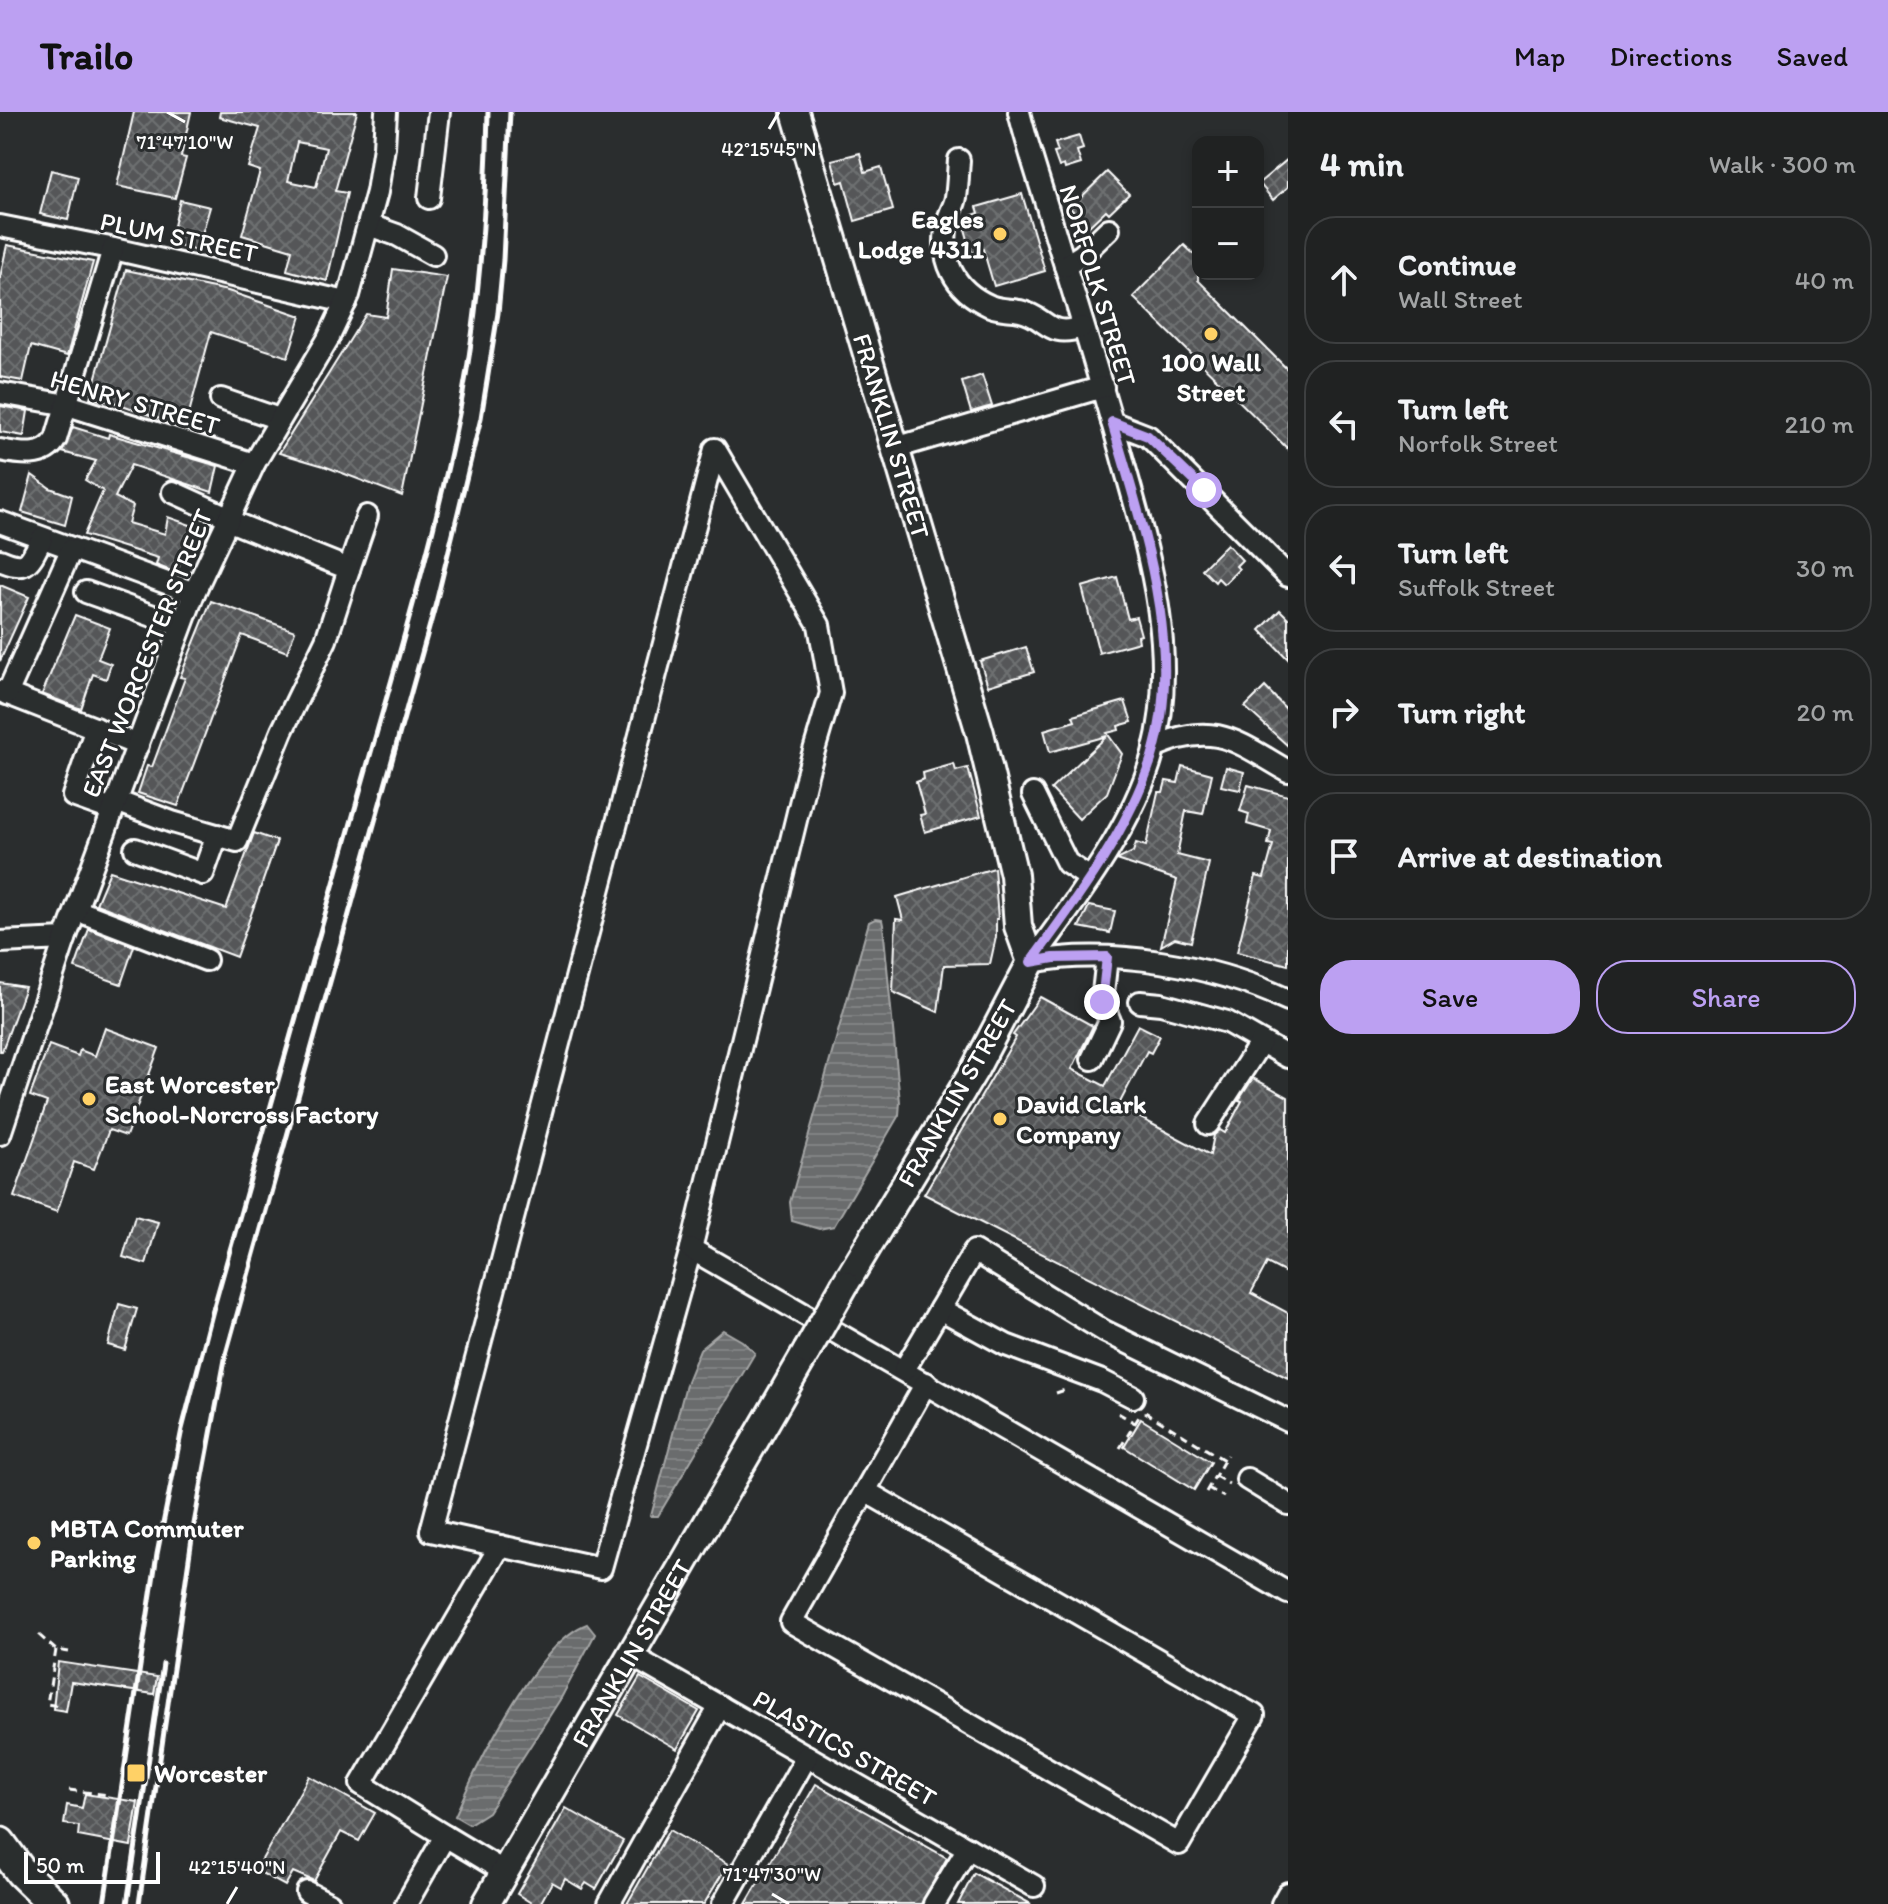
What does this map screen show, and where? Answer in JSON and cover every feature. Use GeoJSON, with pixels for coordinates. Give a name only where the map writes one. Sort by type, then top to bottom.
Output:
{"type":"FeatureCollection","features":[{"type":"Feature","properties":{"kind":"highway"},"geometry":{"type":"LineString","coordinates":[[0,1843],[21,1872],[54,1904]]}},
{"type":"Feature","properties":{"kind":"main road","name":"FRANKLIN STREET"},"geometry":{"type":"LineString","coordinates":[[486,1904],[845,1284],[975,1069],[1031,962],[1018,926],[1014,875],[994,788],[795,112]]}},
{"type":"Feature","properties":{"kind":"street","name":"EAST WORCESTER STREET"},"geometry":{"type":"LineString","coordinates":[[0,1134],[65,939],[194,593],[254,464],[328,339],[346,302],[381,172],[386,112]]}},
{"type":"Feature","properties":{"kind":"street"},"geometry":{"type":"LineString","coordinates":[[429,198],[439,112]]}},
{"type":"Feature","properties":{"kind":"street","name":"NORFOLK STREET"},"geometry":{"type":"LineString","coordinates":[[1019,112],[1146,538],[1157,589],[1163,643],[1161,701],[1154,747],[1138,792],[1090,878],[1031,962]]}},
{"type":"Feature","properties":{"kind":"street"},"geometry":{"type":"LineString","coordinates":[[959,160],[956,200],[948,218],[944,243],[949,270],[960,286],[992,307],[1033,315],[1055,331],[1082,327]]}},
{"type":"Feature","properties":{"kind":"street"},"geometry":{"type":"LineString","coordinates":[[369,225],[397,235],[433,255]]}},
{"type":"Feature","properties":{"kind":"street","name":"PLUM STREET"},"geometry":{"type":"LineString","coordinates":[[0,226],[346,302]]}},
{"type":"Feature","properties":{"kind":"street"},"geometry":{"type":"LineString","coordinates":[[1065,266],[1082,255],[1109,229]]}},
{"type":"Feature","properties":{"kind":"street"},"geometry":{"type":"LineString","coordinates":[[0,450],[44,453],[56,439],[68,405],[109,248]]}},
{"type":"Feature","properties":{"kind":"street"},"geometry":{"type":"LineString","coordinates":[[895,448],[1103,387]]}},
{"type":"Feature","properties":{"kind":"street","name":"HENRY STREET"},"geometry":{"type":"LineString","coordinates":[[0,393],[68,405],[254,464]]}},
{"type":"Feature","properties":{"kind":"street"},"geometry":{"type":"LineString","coordinates":[[221,399],[279,419]]}},
{"type":"Feature","properties":{"kind":"street"},"geometry":{"type":"LineString","coordinates":[[1112,422],[1148,436],[1288,576]]}},
{"type":"Feature","properties":{"kind":"street"},"geometry":{"type":"LineString","coordinates":[[715,449],[819,625],[831,693],[808,771],[691,1249],[601,1568],[431,1531],[715,449]]}},
{"type":"Feature","properties":{"kind":"street"},"geometry":{"type":"LineString","coordinates":[[173,492],[349,569]]}},
{"type":"Feature","properties":{"kind":"street"},"geometry":{"type":"LineString","coordinates":[[96,728],[73,796],[237,841],[282,731],[326,640],[367,516]]}},
{"type":"Feature","properties":{"kind":"street"},"geometry":{"type":"LineString","coordinates":[[0,522],[194,593]]}},
{"type":"Feature","properties":{"kind":"street"},"geometry":{"type":"LineString","coordinates":[[0,560],[18,567],[24,566],[42,538]]}},
{"type":"Feature","properties":{"kind":"street"},"geometry":{"type":"LineString","coordinates":[[71,550],[3,692],[138,745]]}},
{"type":"Feature","properties":{"kind":"street"},"geometry":{"type":"LineString","coordinates":[[86,592],[181,626]]}},
{"type":"Feature","properties":{"kind":"street"},"geometry":{"type":"LineString","coordinates":[[1154,747],[1187,735],[1210,734],[1225,738],[1288,771]]}},
{"type":"Feature","properties":{"kind":"street"},"geometry":{"type":"LineString","coordinates":[[1033,794],[1067,863],[1090,878]]}},
{"type":"Feature","properties":{"kind":"street"},"geometry":{"type":"LineString","coordinates":[[135,849],[203,874],[217,835]]}},
{"type":"Feature","properties":{"kind":"street"},"geometry":{"type":"LineString","coordinates":[[76,910],[206,960]]}},
{"type":"Feature","properties":{"kind":"street"},"geometry":{"type":"LineString","coordinates":[[0,942],[65,939]]}},
{"type":"Feature","properties":{"kind":"street"},"geometry":{"type":"LineString","coordinates":[[1031,962],[1054,958],[1107,957],[1213,972],[1288,1000]]}},
{"type":"Feature","properties":{"kind":"street"},"geometry":{"type":"LineString","coordinates":[[1092,1059],[1110,1021],[1102,1002],[1107,957]]}},
{"type":"Feature","properties":{"kind":"street"},"geometry":{"type":"LineString","coordinates":[[1140,1002],[1161,1004],[1227,1022],[1288,1057]]}},
{"type":"Feature","properties":{"kind":"street"},"geometry":{"type":"LineString","coordinates":[[1208,1124],[1261,1042]]}},
{"type":"Feature","properties":{"kind":"street"},"geometry":{"type":"LineString","coordinates":[[691,1249],[1288,1593]]}},
{"type":"Feature","properties":{"kind":"street"},"geometry":{"type":"LineString","coordinates":[[904,1370],[974,1251],[1104,1331],[1288,1421]]}},
{"type":"Feature","properties":{"kind":"street"},"geometry":{"type":"LineString","coordinates":[[940,1309],[1006,1345],[1102,1381],[1133,1397]]}},
{"type":"Feature","properties":{"kind":"street"},"geometry":{"type":"LineString","coordinates":[[865,1491],[1254,1715],[1179,1844],[791,1622],[926,1383]]}},
{"type":"Feature","properties":{"kind":"street"},"geometry":{"type":"LineString","coordinates":[[1239,1482],[1288,1504]]}},
{"type":"Feature","properties":{"kind":"street"},"geometry":{"type":"LineString","coordinates":[[500,1546],[361,1784],[505,1872]]}},
{"type":"Feature","properties":{"kind":"street","name":"PLASTICS STREET"},"geometry":{"type":"LineString","coordinates":[[630,1655],[1034,1886]]}},
{"type":"Feature","properties":{"kind":"street"},"geometry":{"type":"LineString","coordinates":[[609,1904],[720,1706]]}},
{"type":"Feature","properties":{"kind":"street"},"geometry":{"type":"LineString","coordinates":[[723,1904],[807,1756]]}},
{"type":"Feature","properties":{"kind":"street"},"geometry":{"type":"LineString","coordinates":[[406,1904],[445,1836]]}},
{"type":"Feature","properties":{"kind":"street"},"geometry":{"type":"LineString","coordinates":[[934,1904],[968,1848]]}},
{"type":"Feature","properties":{"kind":"street"},"geometry":{"type":"LineString","coordinates":[[307,1892],[330,1904]]}},
{"type":"Feature","properties":{"kind":"street"},"geometry":{"type":"LineString","coordinates":[[1282,1904],[1288,1893]]}},
{"type":"Feature","properties":{"kind":"path"},"geometry":{"type":"LineString","coordinates":[[1120,1448],[1143,1411],[1226,1458],[1207,1490],[1224,1497]]}},
{"type":"Feature","properties":{"kind":"path"},"geometry":{"type":"LineString","coordinates":[[1118,1413],[1135,1423]]}},
{"type":"Feature","properties":{"kind":"path"},"geometry":{"type":"LineString","coordinates":[[1215,1476],[1239,1482]]}},
{"type":"Feature","properties":{"kind":"path"},"geometry":{"type":"LineString","coordinates":[[39,1635],[56,1650],[69,1652]]}},
{"type":"Feature","properties":{"kind":"path"},"geometry":{"type":"LineString","coordinates":[[56,1650],[47,1704],[60,1706]]}},
{"type":"Feature","properties":{"kind":"path"},"geometry":{"type":"LineString","coordinates":[[69,1790],[108,1795]]}},
{"type":"Feature","properties":{"kind":"shaded area"},"geometry":{"type":"Polygon","coordinates":[[[882,920],[883,925],[899,1115],[834,1226],[819,1229],[792,1221],[790,1202],[869,922],[882,920]]]}},
{"type":"Feature","properties":{"kind":"shaded area"},"geometry":{"type":"Polygon","coordinates":[[[723,1330],[755,1353],[658,1516],[651,1516],[687,1381],[700,1349],[723,1330]]]}},
{"type":"Feature","properties":{"kind":"shaded area"},"geometry":{"type":"Polygon","coordinates":[[[587,1624],[595,1634],[561,1698],[488,1812],[469,1824],[455,1816],[493,1738],[529,1680],[568,1635],[587,1624]]]}},
{"type":"Feature","properties":{"kind":"building"},"geometry":{"type":"Polygon","coordinates":[[[134,112],[191,112],[181,157],[186,158],[175,198],[117,186],[134,112]]]}},
{"type":"Feature","properties":{"kind":"building"},"geometry":{"type":"Polygon","coordinates":[[[220,112],[357,112],[335,191],[347,193],[327,281],[287,270],[292,250],[242,235],[260,171],[248,167],[260,128],[219,117],[220,112]],[[297,142],[288,181],[316,187],[326,148],[297,142]]]}},
{"type":"Feature","properties":{"kind":"building"},"geometry":{"type":"Polygon","coordinates":[[[1079,136],[1083,149],[1077,151],[1081,164],[1065,169],[1064,165],[1059,167],[1054,153],[1058,152],[1055,143],[1079,136]]]}},
{"type":"Feature","properties":{"kind":"building"},"geometry":{"type":"Polygon","coordinates":[[[860,153],[865,172],[881,167],[893,210],[855,221],[844,181],[838,183],[832,160],[860,153]]]}},
{"type":"Feature","properties":{"kind":"building"},"geometry":{"type":"Polygon","coordinates":[[[1288,159],[1288,187],[1273,200],[1264,189],[1264,179],[1288,159]]]}},
{"type":"Feature","properties":{"kind":"building"},"geometry":{"type":"Polygon","coordinates":[[[51,170],[78,177],[68,220],[40,214],[51,170]]]}},
{"type":"Feature","properties":{"kind":"building"},"geometry":{"type":"Polygon","coordinates":[[[1107,172],[1129,194],[1088,227],[1070,208],[1107,172]]]}},
{"type":"Feature","properties":{"kind":"building","name":"Eagles Lodge 4311"},"geometry":{"type":"Polygon","coordinates":[[[1022,194],[1045,271],[994,286],[983,249],[972,253],[962,219],[979,213],[977,207],[1022,194]]]}},
{"type":"Feature","properties":{"kind":"building"},"geometry":{"type":"Polygon","coordinates":[[[180,200],[210,207],[197,251],[170,243],[180,200]]]}},
{"type":"Feature","properties":{"kind":"building"},"geometry":{"type":"Polygon","coordinates":[[[7,245],[93,262],[67,356],[31,346],[23,381],[0,377],[0,277],[7,245]]]}},
{"type":"Feature","properties":{"kind":"building","name":"100 Wall Street"},"geometry":{"type":"Polygon","coordinates":[[[1184,245],[1192,252],[1192,280],[1198,280],[1288,370],[1288,449],[1133,297],[1184,245]]]}},
{"type":"Feature","properties":{"kind":"building"},"geometry":{"type":"Polygon","coordinates":[[[393,269],[447,277],[402,496],[324,466],[279,453],[366,314],[386,317],[393,269]]]}},
{"type":"Feature","properties":{"kind":"building"},"geometry":{"type":"Polygon","coordinates":[[[126,270],[228,291],[301,316],[288,357],[211,332],[185,428],[117,403],[90,398],[126,270]]]}},
{"type":"Feature","properties":{"kind":"building"},"geometry":{"type":"Polygon","coordinates":[[[982,375],[992,406],[971,412],[962,382],[982,375]]]}},
{"type":"Feature","properties":{"kind":"building"},"geometry":{"type":"Polygon","coordinates":[[[0,406],[28,411],[24,436],[0,432],[0,406]]]}},
{"type":"Feature","properties":{"kind":"building"},"geometry":{"type":"Polygon","coordinates":[[[73,427],[108,438],[109,434],[218,466],[212,492],[131,465],[115,497],[133,506],[128,523],[165,534],[168,517],[193,526],[176,573],[156,565],[158,558],[84,535],[103,491],[85,480],[96,461],[62,452],[73,427]]]}},
{"type":"Feature","properties":{"kind":"building"},"geometry":{"type":"Polygon","coordinates":[[[32,475],[50,488],[72,496],[65,525],[22,512],[32,475]]]}},
{"type":"Feature","properties":{"kind":"building"},"geometry":{"type":"Polygon","coordinates":[[[1227,544],[1242,560],[1236,566],[1239,569],[1224,584],[1218,578],[1215,582],[1202,569],[1227,544]]]}},
{"type":"Feature","properties":{"kind":"building"},"geometry":{"type":"Polygon","coordinates":[[[1117,577],[1128,619],[1136,617],[1141,635],[1138,636],[1139,642],[1099,653],[1082,587],[1117,577]]]}},
{"type":"Feature","properties":{"kind":"building"},"geometry":{"type":"Polygon","coordinates":[[[0,585],[29,597],[0,661],[0,585]]]}},
{"type":"Feature","properties":{"kind":"building"},"geometry":{"type":"Polygon","coordinates":[[[211,601],[295,631],[287,652],[242,635],[178,806],[138,793],[147,766],[152,767],[185,678],[180,677],[211,601]]]}},
{"type":"Feature","properties":{"kind":"building"},"geometry":{"type":"Polygon","coordinates":[[[1280,610],[1288,618],[1288,659],[1260,630],[1280,610]]]}},
{"type":"Feature","properties":{"kind":"building"},"geometry":{"type":"Polygon","coordinates":[[[75,615],[110,628],[98,659],[111,664],[106,679],[93,674],[81,709],[42,694],[75,615]]]}},
{"type":"Feature","properties":{"kind":"building"},"geometry":{"type":"Polygon","coordinates":[[[1026,647],[1034,672],[988,686],[980,661],[1026,647]]]}},
{"type":"Feature","properties":{"kind":"building"},"geometry":{"type":"Polygon","coordinates":[[[1265,687],[1288,711],[1288,746],[1245,707],[1265,687]]]}},
{"type":"Feature","properties":{"kind":"building"},"geometry":{"type":"Polygon","coordinates":[[[1125,701],[1132,722],[1107,733],[1122,754],[1107,793],[1079,819],[1051,789],[1107,736],[1050,752],[1044,730],[1075,721],[1073,716],[1125,701]]]}},
{"type":"Feature","properties":{"kind":"building"},"geometry":{"type":"Polygon","coordinates":[[[954,764],[956,771],[968,768],[981,816],[925,832],[920,815],[925,814],[916,782],[924,779],[923,773],[954,764]]]}},
{"type":"Feature","properties":{"kind":"building"},"geometry":{"type":"Polygon","coordinates":[[[1182,766],[1212,774],[1203,814],[1186,811],[1177,855],[1209,863],[1191,942],[1175,938],[1161,946],[1177,880],[1117,860],[1133,852],[1136,843],[1146,846],[1158,792],[1163,792],[1166,781],[1178,783],[1182,766]]]}},
{"type":"Feature","properties":{"kind":"building"},"geometry":{"type":"Polygon","coordinates":[[[1226,767],[1244,772],[1240,790],[1221,786],[1226,767]]]}},
{"type":"Feature","properties":{"kind":"building"},"geometry":{"type":"Polygon","coordinates":[[[1248,785],[1288,796],[1288,965],[1237,952],[1256,876],[1264,878],[1273,845],[1268,844],[1271,831],[1247,824],[1249,814],[1240,811],[1248,785]]]}},
{"type":"Feature","properties":{"kind":"building"},"geometry":{"type":"Polygon","coordinates":[[[254,833],[277,841],[236,957],[96,904],[110,871],[226,909],[254,833]]]}},
{"type":"Feature","properties":{"kind":"building"},"geometry":{"type":"Polygon","coordinates":[[[994,868],[998,919],[990,964],[944,965],[938,1012],[893,992],[896,919],[903,920],[897,897],[994,868]]]}},
{"type":"Feature","properties":{"kind":"building"},"geometry":{"type":"Polygon","coordinates":[[[1089,906],[1115,911],[1110,933],[1079,927],[1089,906]]]}},
{"type":"Feature","properties":{"kind":"building"},"geometry":{"type":"Polygon","coordinates":[[[89,929],[134,946],[121,984],[75,968],[89,929]]]}},
{"type":"Feature","properties":{"kind":"building"},"geometry":{"type":"Polygon","coordinates":[[[0,983],[25,987],[2,1051],[0,1051],[0,983]]]}},
{"type":"Feature","properties":{"kind":"building"},"geometry":{"type":"Polygon","coordinates":[[[1040,997],[1093,1026],[1072,1069],[1105,1086],[1138,1025],[1160,1036],[1151,1053],[1147,1051],[1118,1106],[1210,1155],[1214,1135],[1220,1130],[1225,1133],[1242,1101],[1239,1100],[1253,1078],[1288,1097],[1288,1274],[1267,1263],[1251,1293],[1288,1313],[1288,1378],[924,1194],[1016,1037],[1013,1035],[1040,997]]]}},
{"type":"Feature","properties":{"kind":"building","name":"East Worcester School-Norcross Factory"},"geometry":{"type":"Polygon","coordinates":[[[105,1028],[159,1048],[126,1136],[109,1130],[94,1169],[74,1162],[57,1212],[14,1197],[47,1102],[30,1096],[49,1045],[78,1056],[80,1050],[95,1056],[105,1028]]]}},
{"type":"Feature","properties":{"kind":"building"},"geometry":{"type":"Polygon","coordinates":[[[135,1216],[158,1222],[146,1264],[123,1257],[135,1216]]]}},
{"type":"Feature","properties":{"kind":"building"},"geometry":{"type":"Polygon","coordinates":[[[119,1304],[137,1309],[125,1350],[108,1345],[119,1304]]]}},
{"type":"Feature","properties":{"kind":"building"},"geometry":{"type":"Polygon","coordinates":[[[1141,1419],[1211,1462],[1194,1490],[1124,1447],[1141,1419]]]}},
{"type":"Feature","properties":{"kind":"building"},"geometry":{"type":"Polygon","coordinates":[[[58,1662],[157,1677],[154,1694],[71,1682],[66,1711],[53,1709],[58,1662]]]}},
{"type":"Feature","properties":{"kind":"building"},"geometry":{"type":"Polygon","coordinates":[[[640,1677],[699,1711],[677,1749],[618,1715],[640,1677]]]}},
{"type":"Feature","properties":{"kind":"building"},"geometry":{"type":"Polygon","coordinates":[[[309,1776],[375,1813],[359,1841],[341,1832],[314,1881],[293,1872],[285,1886],[256,1870],[309,1776]]]}},
{"type":"Feature","properties":{"kind":"building"},"geometry":{"type":"Polygon","coordinates":[[[816,1784],[947,1858],[921,1904],[746,1904],[816,1784]]]}},
{"type":"Feature","properties":{"kind":"building"},"geometry":{"type":"Polygon","coordinates":[[[85,1794],[138,1802],[131,1846],[78,1836],[79,1826],[64,1824],[67,1805],[82,1808],[85,1794]]]}},
{"type":"Feature","properties":{"kind":"building"},"geometry":{"type":"Polygon","coordinates":[[[566,1808],[623,1841],[596,1889],[586,1883],[582,1889],[565,1879],[561,1887],[552,1882],[540,1904],[533,1904],[517,1894],[566,1808]]]}},
{"type":"Feature","properties":{"kind":"building"},"geometry":{"type":"Polygon","coordinates":[[[669,1830],[728,1864],[704,1904],[627,1904],[669,1830]]]}},
{"type":"Feature","properties":{"kind":"building"},"geometry":{"type":"Polygon","coordinates":[[[974,1873],[1031,1904],[958,1904],[974,1873]]]}},
{"type":"Feature","properties":{"kind":"railway"},"geometry":{"type":"LineString","coordinates":[[104,1904],[157,1554],[182,1429],[413,604],[449,462],[466,376],[476,301],[488,112]]}},
{"type":"Feature","properties":{"kind":"railway"},"geometry":{"type":"LineString","coordinates":[[139,1904],[194,1524],[226,1354],[436,603],[481,418],[498,313],[510,112]]}},
{"type":"Feature","properties":{"kind":"railway"},"geometry":{"type":"LineString","coordinates":[[127,1904],[163,1664]]}},
{"type":"Feature","properties":{"kind":"place","name":"Eagles Lodge 4311"},"geometry":{"type":"Point","coordinates":[1000,234]}},
{"type":"Feature","properties":{"kind":"place","name":"100 Wall Street"},"geometry":{"type":"Point","coordinates":[1211,334]}},
{"type":"Feature","properties":{"kind":"place","name":"East Worcester School-Norcross Factory"},"geometry":{"type":"Point","coordinates":[89,1099]}},
{"type":"Feature","properties":{"kind":"place","name":"David Clark Company"},"geometry":{"type":"Point","coordinates":[1000,1119]}},
{"type":"Feature","properties":{"kind":"place","name":"MBTA Commuter Parking"},"geometry":{"type":"Point","coordinates":[34,1543]}},
{"type":"Feature","properties":{"kind":"place","name":"Worcester"},"geometry":{"type":"Point","coordinates":[136,1773]}},
{"type":"Feature","properties":{"kind":"route"},"geometry":{"type":"LineString","coordinates":[[1102,1002],[1107,957],[1079,956],[1031,962],[1083,891],[1116,835],[1151,760],[1158,727],[1163,643],[1157,589],[1146,538],[1112,422],[1148,436],[1204,490]]}}]}
